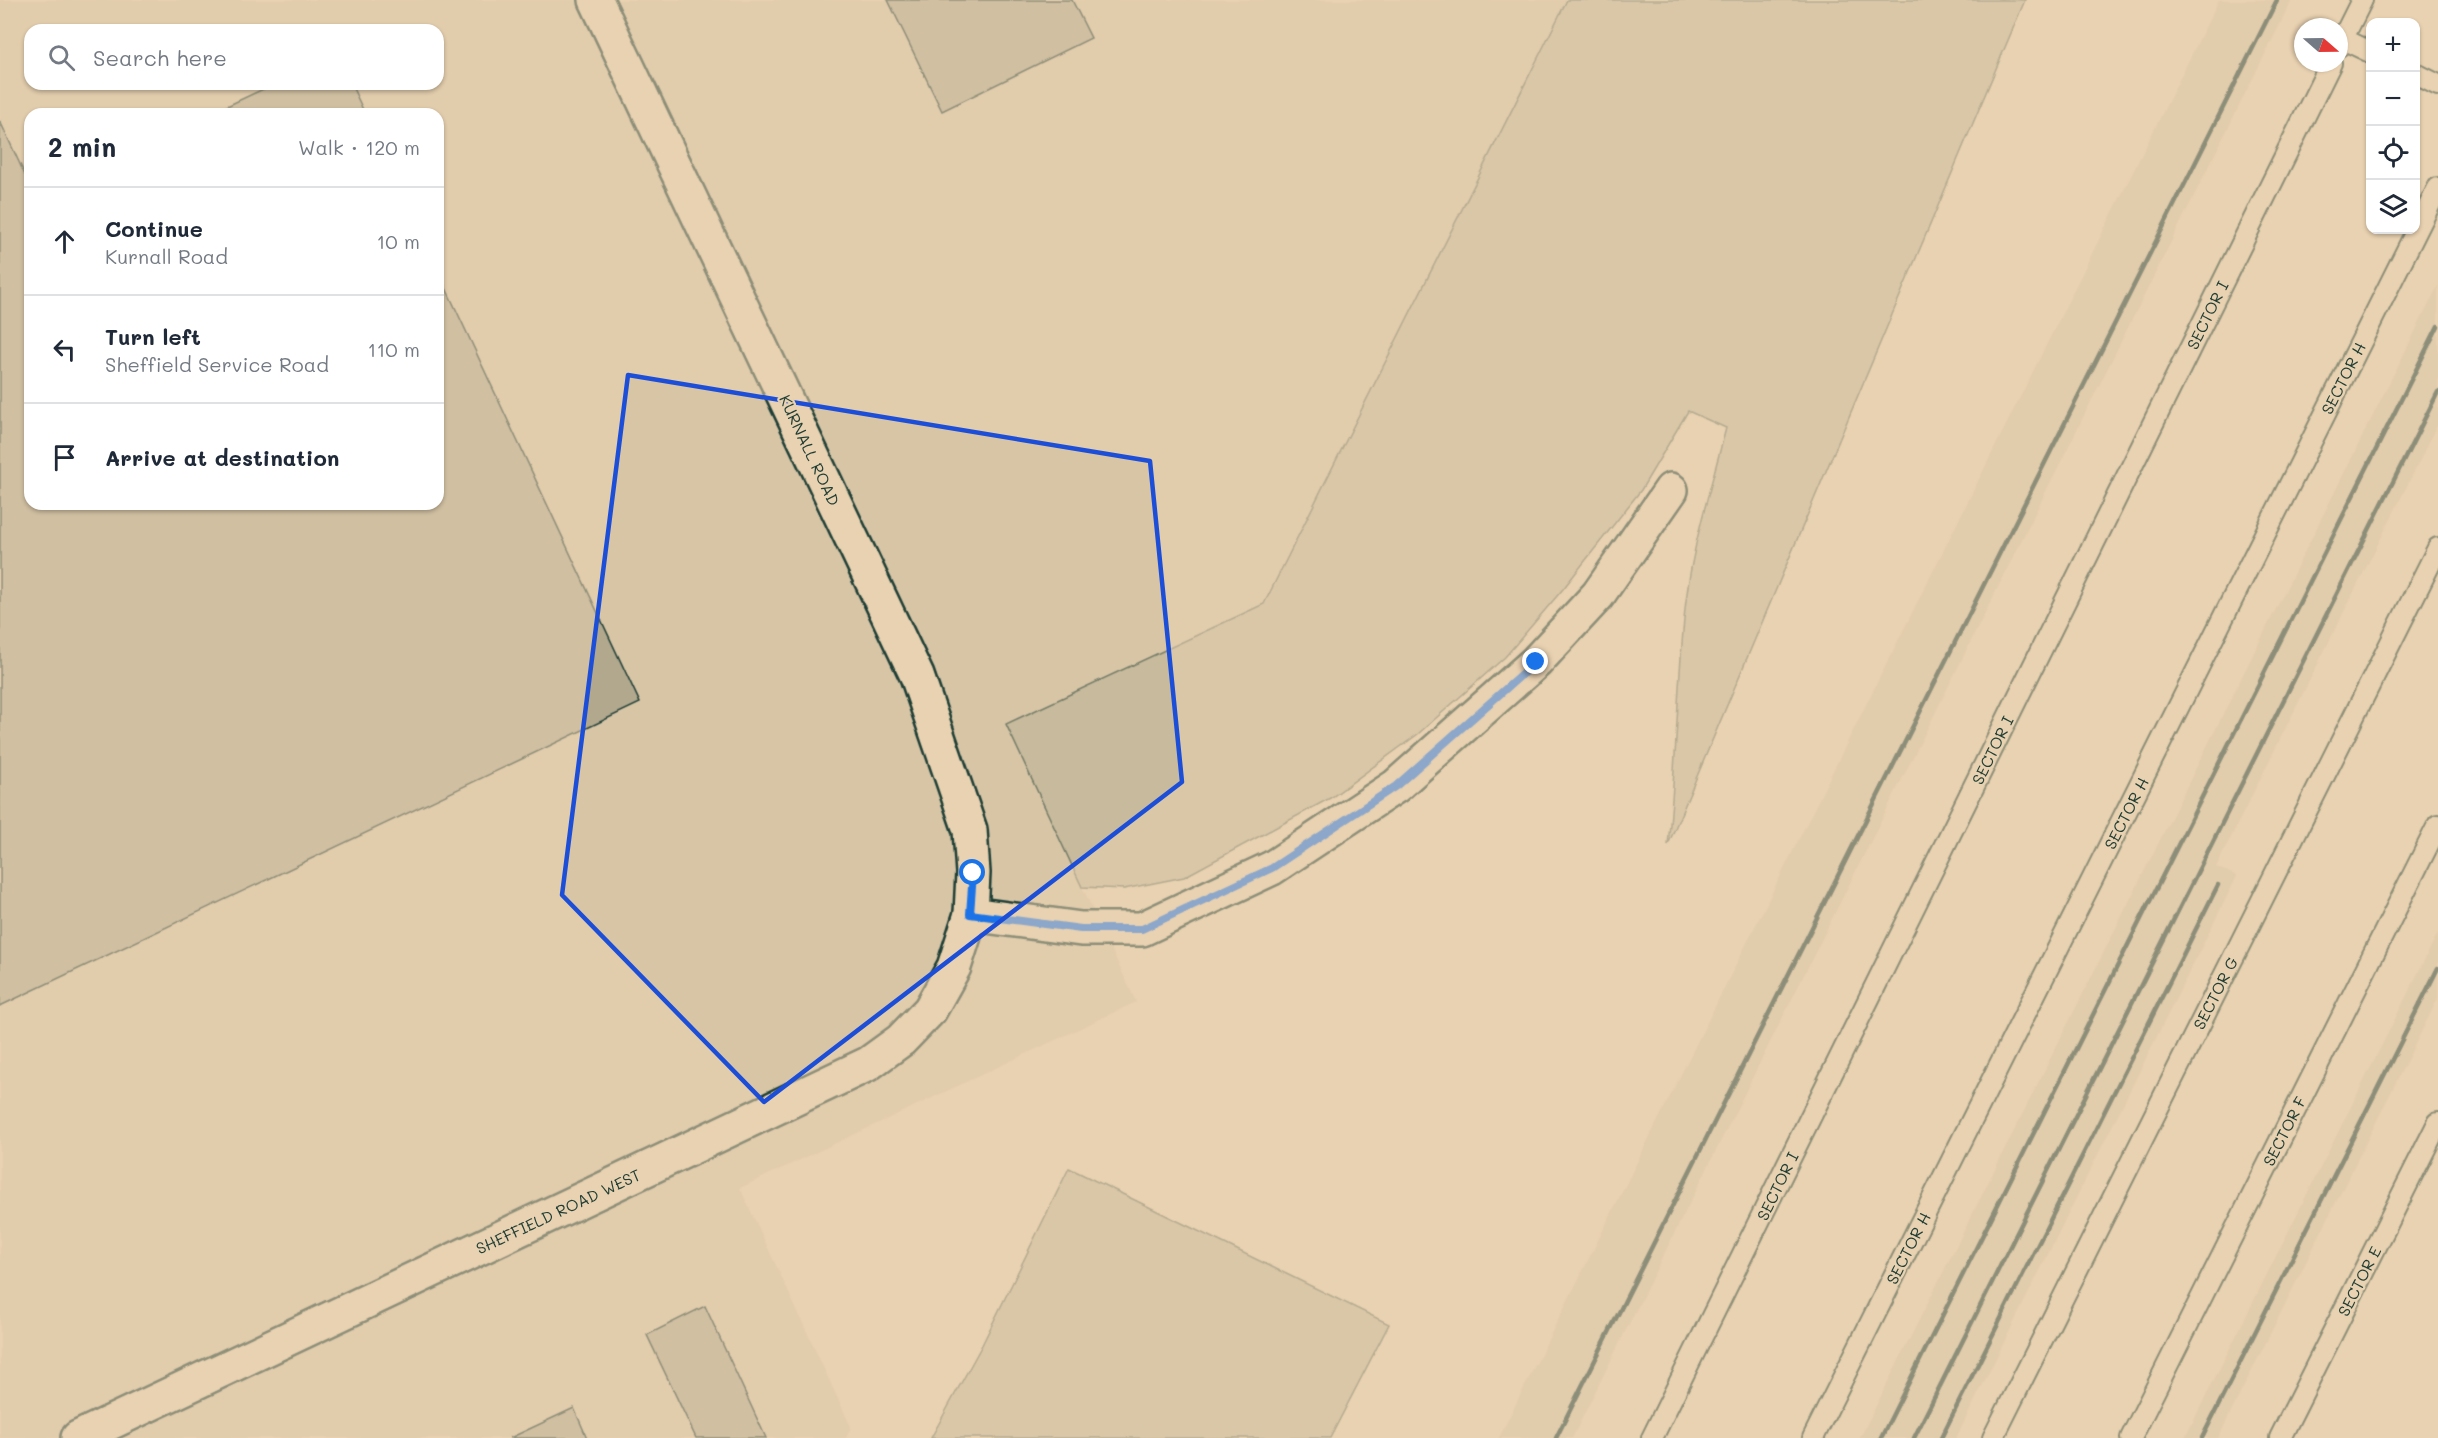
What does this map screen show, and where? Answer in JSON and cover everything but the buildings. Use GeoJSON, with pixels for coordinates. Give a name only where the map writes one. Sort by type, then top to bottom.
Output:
{"type":"FeatureCollection","features":[{"type":"Feature","properties":{"kind":"street","name":"KURNALL ROAD"},"geometry":{"type":"LineString","coordinates":[[596,0],[917,676],[970,830],[973,873],[970,914]]}},
{"type":"Feature","properties":{"kind":"street"},"geometry":{"type":"LineString","coordinates":[[970,914],[1081,929],[1142,929],[1272,868],[1396,786],[1536,662],[1598,595],[1671,490]]}},
{"type":"Feature","properties":{"kind":"street","name":"SHEFFIELD ROAD WEST"},"geometry":{"type":"LineString","coordinates":[[78,1438],[867,1064],[901,1040],[930,1010],[954,967],[970,914]]}},
{"type":"Feature","properties":{"kind":"lane"},"geometry":{"type":"LineString","coordinates":[[2348,28],[2362,0]]}},
{"type":"Feature","properties":{"kind":"lane"},"geometry":{"type":"LineString","coordinates":[[2348,44],[2366,51]]}},
{"type":"Feature","properties":{"kind":"lane","name":"SECTOR I"},"geometry":{"type":"LineString","coordinates":[[1653,1438],[2327,72]]}},
{"type":"Feature","properties":{"kind":"lane"},"geometry":{"type":"LineString","coordinates":[[2420,76],[2438,85]]}},
{"type":"Feature","properties":{"kind":"lane","name":"SECTOR H"},"geometry":{"type":"LineString","coordinates":[[1813,1438],[2438,188]]}},
{"type":"Feature","properties":{"kind":"lane","name":"SECTOR G"},"geometry":{"type":"LineString","coordinates":[[1993,1438],[2438,548]]}},
{"type":"Feature","properties":{"kind":"lane","name":"SECTOR F"},"geometry":{"type":"LineString","coordinates":[[2130,1438],[2438,825]]}},
{"type":"Feature","properties":{"kind":"lane","name":"SECTOR E"},"geometry":{"type":"LineString","coordinates":[[2280,1438],[2438,1123]]}},
{"type":"Feature","properties":{"kind":"highlighted area"},"geometry":{"type":"Polygon","coordinates":[[[628,375],[1150,461],[1182,782],[764,1102],[562,895],[628,375]]]}},
{"type":"Feature","properties":{"kind":"shaded area"},"geometry":{"type":"Polygon","coordinates":[[[0,0],[1567,0],[1263,604],[1006,724],[1136,1002],[740,1188],[851,1427],[846,1438],[0,1438],[0,0]]]}},
{"type":"Feature","properties":{"kind":"shaded area"},"geometry":{"type":"Polygon","coordinates":[[[1567,0],[2025,0],[1668,845],[1682,648],[1690,571],[1726,428],[1688,411],[1641,490],[1563,589],[1505,657],[1418,734],[1332,797],[1184,877],[1124,889],[1082,887],[1006,724],[1264,604],[1567,0]]]}},
{"type":"Feature","properties":{"kind":"shaded area"},"geometry":{"type":"Polygon","coordinates":[[[2219,0],[2292,0],[1572,1438],[1499,1438],[2219,0]]]}},
{"type":"Feature","properties":{"kind":"shaded area"},"geometry":{"type":"Polygon","coordinates":[[[2438,286],[2438,424],[2216,867],[2237,876],[1956,1438],[1860,1438],[2438,286]]]}},
{"type":"Feature","properties":{"kind":"shaded area"},"geometry":{"type":"Polygon","coordinates":[[[2438,933],[2438,998],[2218,1438],[2185,1438],[2438,933]]]}},
{"type":"Feature","properties":{"kind":"shaded area"},"geometry":{"type":"Polygon","coordinates":[[[1069,1168],[1389,1324],[1330,1438],[931,1438],[982,1345],[1069,1168]]]}},
{"type":"Feature","properties":{"kind":"railway"},"geometry":{"type":"LineString","coordinates":[[1556,1438],[2277,0]]}},
{"type":"Feature","properties":{"kind":"railway"},"geometry":{"type":"LineString","coordinates":[[1881,1438],[2438,326]]}},
{"type":"Feature","properties":{"kind":"railway"},"geometry":{"type":"LineString","coordinates":[[1914,1438],[2438,392]]}},
{"type":"Feature","properties":{"kind":"railway"},"geometry":{"type":"LineString","coordinates":[[1941,1438],[2218,885]]}},
{"type":"Feature","properties":{"kind":"railway"},"geometry":{"type":"LineString","coordinates":[[2202,1438],[2438,968]]}},
{"type":"Feature","properties":{"kind":"route"},"geometry":{"type":"LineString","coordinates":[[973,873],[970,914],[1081,929],[1142,929],[1272,868],[1396,786],[1536,662]]}}]}
